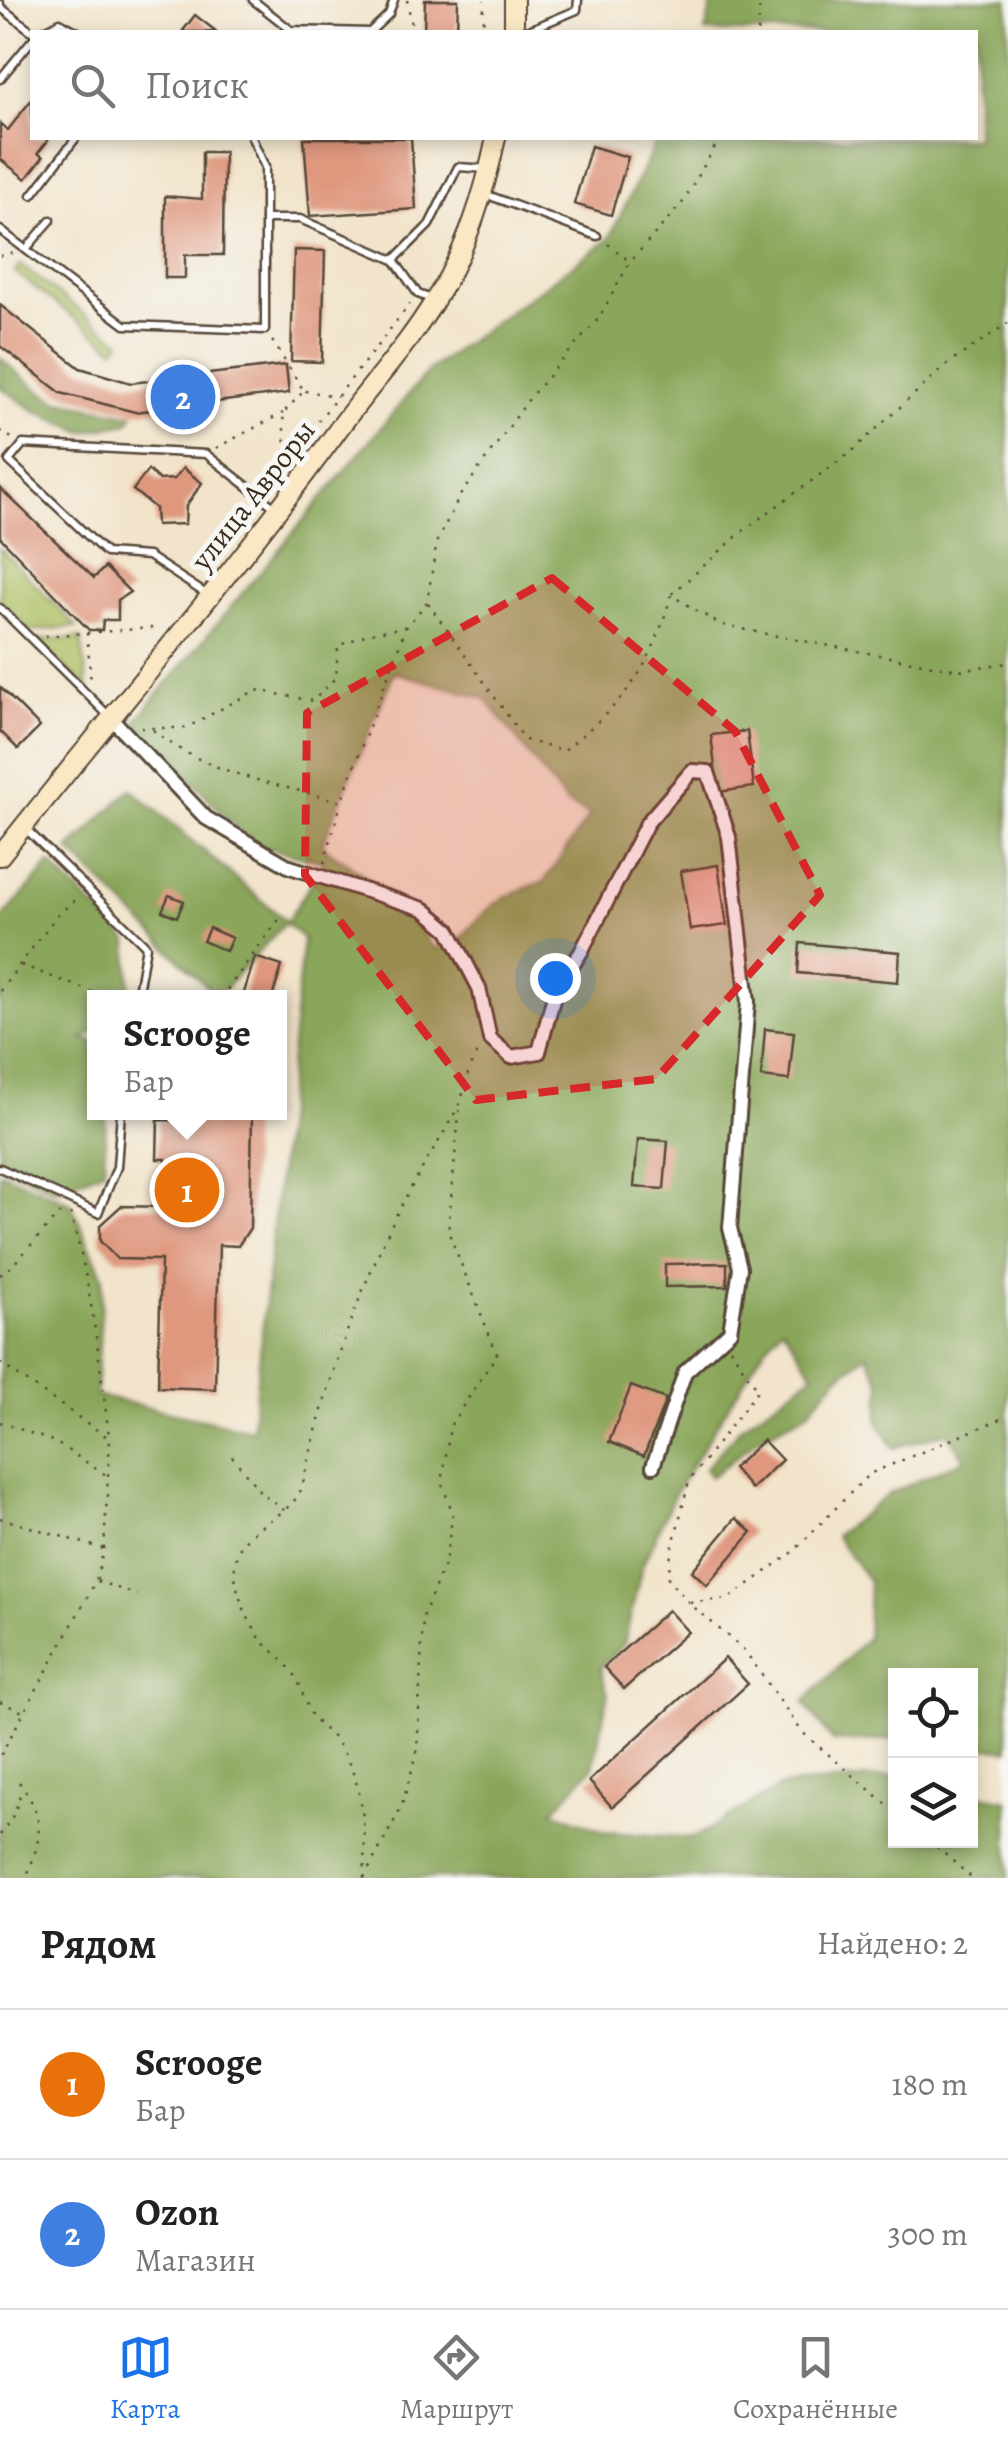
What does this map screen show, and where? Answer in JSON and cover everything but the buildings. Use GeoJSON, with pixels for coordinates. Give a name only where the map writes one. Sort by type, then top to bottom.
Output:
{"type":"FeatureCollection","features":[{"type":"Feature","properties":{"kind":"street"},"geometry":{"type":"LineString","coordinates":[[514,0],[514,30]]}},
{"type":"Feature","properties":{"kind":"street","name":"улица Авроры"},"geometry":{"type":"LineString","coordinates":[[0,856],[13,830],[278,511],[427,297],[470,232],[484,194],[496,140]]}},
{"type":"Feature","properties":{"kind":"street"},"geometry":{"type":"LineString","coordinates":[[109,716],[206,818],[290,867],[424,909],[449,930],[480,988],[490,1039],[512,1058],[538,1052],[555,992],[581,952],[647,823],[692,772],[708,772],[729,838],[748,1002],[730,1228],[740,1268],[730,1331],[686,1372],[654,1466]]}},
{"type":"Feature","properties":{"kind":"lane"},"geometry":{"type":"LineString","coordinates":[[253,0],[292,30]]}},
{"type":"Feature","properties":{"kind":"lane"},"geometry":{"type":"LineString","coordinates":[[372,30],[388,14],[394,0]]}},
{"type":"Feature","properties":{"kind":"lane"},"geometry":{"type":"LineString","coordinates":[[529,30],[577,10],[578,0]]}},
{"type":"Feature","properties":{"kind":"lane"},"geometry":{"type":"LineString","coordinates":[[0,4],[30,33]]}},
{"type":"Feature","properties":{"kind":"lane"},"geometry":{"type":"LineString","coordinates":[[45,30],[60,22],[74,30]]}},
{"type":"Feature","properties":{"kind":"lane"},"geometry":{"type":"LineString","coordinates":[[0,80],[30,40]]}},
{"type":"Feature","properties":{"kind":"lane"},"geometry":{"type":"LineString","coordinates":[[32,194],[74,140]]}},
{"type":"Feature","properties":{"kind":"lane"},"geometry":{"type":"LineString","coordinates":[[0,230],[125,326],[265,330],[265,166],[253,140]]}},
{"type":"Feature","properties":{"kind":"lane"},"geometry":{"type":"LineString","coordinates":[[394,260],[429,225],[458,167],[489,169]]}},
{"type":"Feature","properties":{"kind":"lane"},"geometry":{"type":"LineString","coordinates":[[484,194],[597,236]]}},
{"type":"Feature","properties":{"kind":"lane"},"geometry":{"type":"LineString","coordinates":[[266,218],[300,219],[394,260],[427,297]]}},
{"type":"Feature","properties":{"kind":"lane"},"geometry":{"type":"LineString","coordinates":[[26,249],[51,220]]}},
{"type":"Feature","properties":{"kind":"lane"},"geometry":{"type":"LineString","coordinates":[[209,597],[148,556],[106,553],[9,461],[24,444],[206,454],[278,511]]}},
{"type":"Feature","properties":{"kind":"lane"},"geometry":{"type":"LineString","coordinates":[[0,608],[109,716]]}},
{"type":"Feature","properties":{"kind":"lane"},"geometry":{"type":"LineString","coordinates":[[13,830],[89,889],[146,946],[138,990]]}},
{"type":"Feature","properties":{"kind":"lane"},"geometry":{"type":"LineString","coordinates":[[0,1168],[98,1212],[118,1166],[121,1120]]}},
{"type":"Feature","properties":{"kind":"path"},"geometry":{"type":"LineString","coordinates":[[407,0],[413,30]]}},
{"type":"Feature","properties":{"kind":"path"},"geometry":{"type":"LineString","coordinates":[[484,0],[484,30]]}},
{"type":"Feature","properties":{"kind":"path"},"geometry":{"type":"LineString","coordinates":[[758,30],[760,0]]}},
{"type":"Feature","properties":{"kind":"path"},"geometry":{"type":"LineString","coordinates":[[322,877],[341,802],[406,627],[428,602],[437,541],[460,494],[531,396],[599,318],[630,262],[684,202],[719,140]]}},
{"type":"Feature","properties":{"kind":"path"},"geometry":{"type":"LineString","coordinates":[[597,236],[630,262]]}},
{"type":"Feature","properties":{"kind":"path"},"geometry":{"type":"LineString","coordinates":[[263,496],[286,462],[427,297]]}},
{"type":"Feature","properties":{"kind":"path"},"geometry":{"type":"LineString","coordinates":[[428,602],[525,740],[563,750],[610,713],[641,676],[671,595],[744,530],[850,452],[945,366],[1008,323]]}},
{"type":"Feature","properties":{"kind":"path"},"geometry":{"type":"LineString","coordinates":[[265,330],[304,391],[340,397]]}},
{"type":"Feature","properties":{"kind":"path"},"geometry":{"type":"LineString","coordinates":[[206,454],[283,413],[304,391]]}},
{"type":"Feature","properties":{"kind":"path"},"geometry":{"type":"LineString","coordinates":[[283,413],[286,462]]}},
{"type":"Feature","properties":{"kind":"path"},"geometry":{"type":"LineString","coordinates":[[0,432],[24,444]]}},
{"type":"Feature","properties":{"kind":"path"},"geometry":{"type":"LineString","coordinates":[[671,595],[719,624],[761,633],[959,670],[1008,663]]}},
{"type":"Feature","properties":{"kind":"path"},"geometry":{"type":"LineString","coordinates":[[341,802],[267,785],[177,750],[153,730],[186,728],[256,690],[314,700],[336,676],[338,646],[370,632],[406,627]]}},
{"type":"Feature","properties":{"kind":"path"},"geometry":{"type":"LineString","coordinates":[[29,637],[153,628]]}},
{"type":"Feature","properties":{"kind":"path"},"geometry":{"type":"LineString","coordinates":[[87,632],[92,700]]}},
{"type":"Feature","properties":{"kind":"path"},"geometry":{"type":"LineString","coordinates":[[0,992],[58,914],[89,889]]}},
{"type":"Feature","properties":{"kind":"path"},"geometry":{"type":"LineString","coordinates":[[227,990],[280,918]]}},
{"type":"Feature","properties":{"kind":"path"},"geometry":{"type":"LineString","coordinates":[[19,965],[87,990]]}},
{"type":"Feature","properties":{"kind":"path"},"geometry":{"type":"LineString","coordinates":[[364,1878],[401,1808],[417,1752],[423,1616],[445,1562],[453,1514],[442,1484],[450,1426],[497,1354],[448,1231],[460,1103],[471,1060],[490,1039]]}},
{"type":"Feature","properties":{"kind":"path"},"geometry":{"type":"LineString","coordinates":[[364,1878],[365,1817],[357,1785],[336,1741],[312,1717],[295,1676],[258,1635],[240,1600],[235,1572],[239,1547],[263,1522],[286,1511],[302,1490],[328,1380],[360,1296],[392,1224],[460,1103]]}},
{"type":"Feature","properties":{"kind":"path"},"geometry":{"type":"LineString","coordinates":[[0,1274],[68,1205],[86,1265],[110,1439],[104,1548],[96,1580],[0,1756]]}},
{"type":"Feature","properties":{"kind":"path"},"geometry":{"type":"LineString","coordinates":[[723,1338],[758,1390],[689,1481],[670,1553],[668,1578],[688,1602],[746,1652],[802,1732],[888,1805]]}},
{"type":"Feature","properties":{"kind":"path"},"geometry":{"type":"LineString","coordinates":[[0,1362],[110,1439]]}},
{"type":"Feature","properties":{"kind":"path"},"geometry":{"type":"LineString","coordinates":[[688,1602],[728,1599],[791,1554],[869,1474],[1008,1416]]}},
{"type":"Feature","properties":{"kind":"path"},"geometry":{"type":"LineString","coordinates":[[0,1422],[56,1442],[108,1476]]}},
{"type":"Feature","properties":{"kind":"path"},"geometry":{"type":"LineString","coordinates":[[232,1456],[262,1494],[286,1511]]}},
{"type":"Feature","properties":{"kind":"path"},"geometry":{"type":"LineString","coordinates":[[0,1518],[104,1548]]}},
{"type":"Feature","properties":{"kind":"path"},"geometry":{"type":"LineString","coordinates":[[96,1580],[138,1595]]}},
{"type":"Feature","properties":{"kind":"path"},"geometry":{"type":"LineString","coordinates":[[0,1702],[24,1712]]}},
{"type":"Feature","properties":{"kind":"path"},"geometry":{"type":"LineString","coordinates":[[19,1782],[36,1806],[40,1842],[26,1878]]}},
{"type":"Feature","properties":{"kind":"path"},"geometry":{"type":"LineString","coordinates":[[0,1835],[14,1814],[22,1787]]}},
{"type":"Feature","properties":{"kind":"path"},"geometry":{"type":"LineString","coordinates":[[937,1848],[972,1878]]}},
{"type":"Feature","properties":{"kind":"highlighted area"},"geometry":{"type":"Polygon","coordinates":[[[552,578],[735,731],[820,895],[656,1079],[476,1100],[305,875],[307,713],[552,578]]]}},
{"type":"Feature","properties":{"kind":"green space"},"geometry":{"type":"Polygon","coordinates":[[[713,0],[1008,0],[1008,1750],[978,1746],[978,1668],[888,1668],[888,1739],[833,1742],[804,1702],[867,1638],[869,1581],[835,1536],[889,1494],[965,1459],[947,1432],[894,1448],[878,1422],[881,1383],[867,1355],[838,1377],[807,1413],[760,1437],[711,1477],[705,1468],[741,1427],[814,1374],[782,1326],[761,1353],[676,1491],[642,1566],[624,1644],[600,1667],[608,1695],[593,1767],[553,1811],[605,1832],[694,1838],[781,1786],[888,1776],[888,1848],[978,1848],[978,1794],[1008,1800],[1008,1878],[0,1878],[0,1172],[71,1203],[103,1277],[96,1396],[252,1430],[303,938],[285,923],[223,990],[210,990],[69,850],[131,789],[287,922],[324,862],[252,844],[135,722],[429,370],[609,239],[657,140],[978,140],[978,30],[706,30],[713,0]],[[394,672],[322,845],[397,900],[434,948],[456,945],[494,905],[515,892],[544,882],[590,815],[567,804],[485,698],[394,672]]]}},
{"type":"Feature","properties":{"kind":"green space"},"geometry":{"type":"Polygon","coordinates":[[[20,265],[121,342],[115,349],[15,272],[20,265]]]}},
{"type":"Feature","properties":{"kind":"green space"},"geometry":{"type":"Polygon","coordinates":[[[0,358],[36,388],[59,401],[133,415],[128,423],[83,432],[35,411],[0,387],[0,358]]]}},
{"type":"Feature","properties":{"kind":"green space"},"geometry":{"type":"Polygon","coordinates":[[[0,548],[77,627],[30,631],[0,601],[0,548]]]}},
{"type":"Feature","properties":{"kind":"green space"},"geometry":{"type":"Polygon","coordinates":[[[81,638],[88,690],[37,640],[81,638]]]}},
{"type":"Feature","properties":{"kind":"green space"},"geometry":{"type":"Polygon","coordinates":[[[50,864],[128,940],[130,990],[87,990],[87,1036],[83,1038],[87,1039],[87,1120],[106,1120],[104,1170],[56,1190],[0,1165],[0,921],[50,864]]]}},
{"type":"Feature","properties":{"kind":"place","name":"Ozon"},"geometry":{"type":"Point","coordinates":[183,397]}},
{"type":"Feature","properties":{"kind":"place","name":"Scrooge"},"geometry":{"type":"Point","coordinates":[187,1190]}}]}
